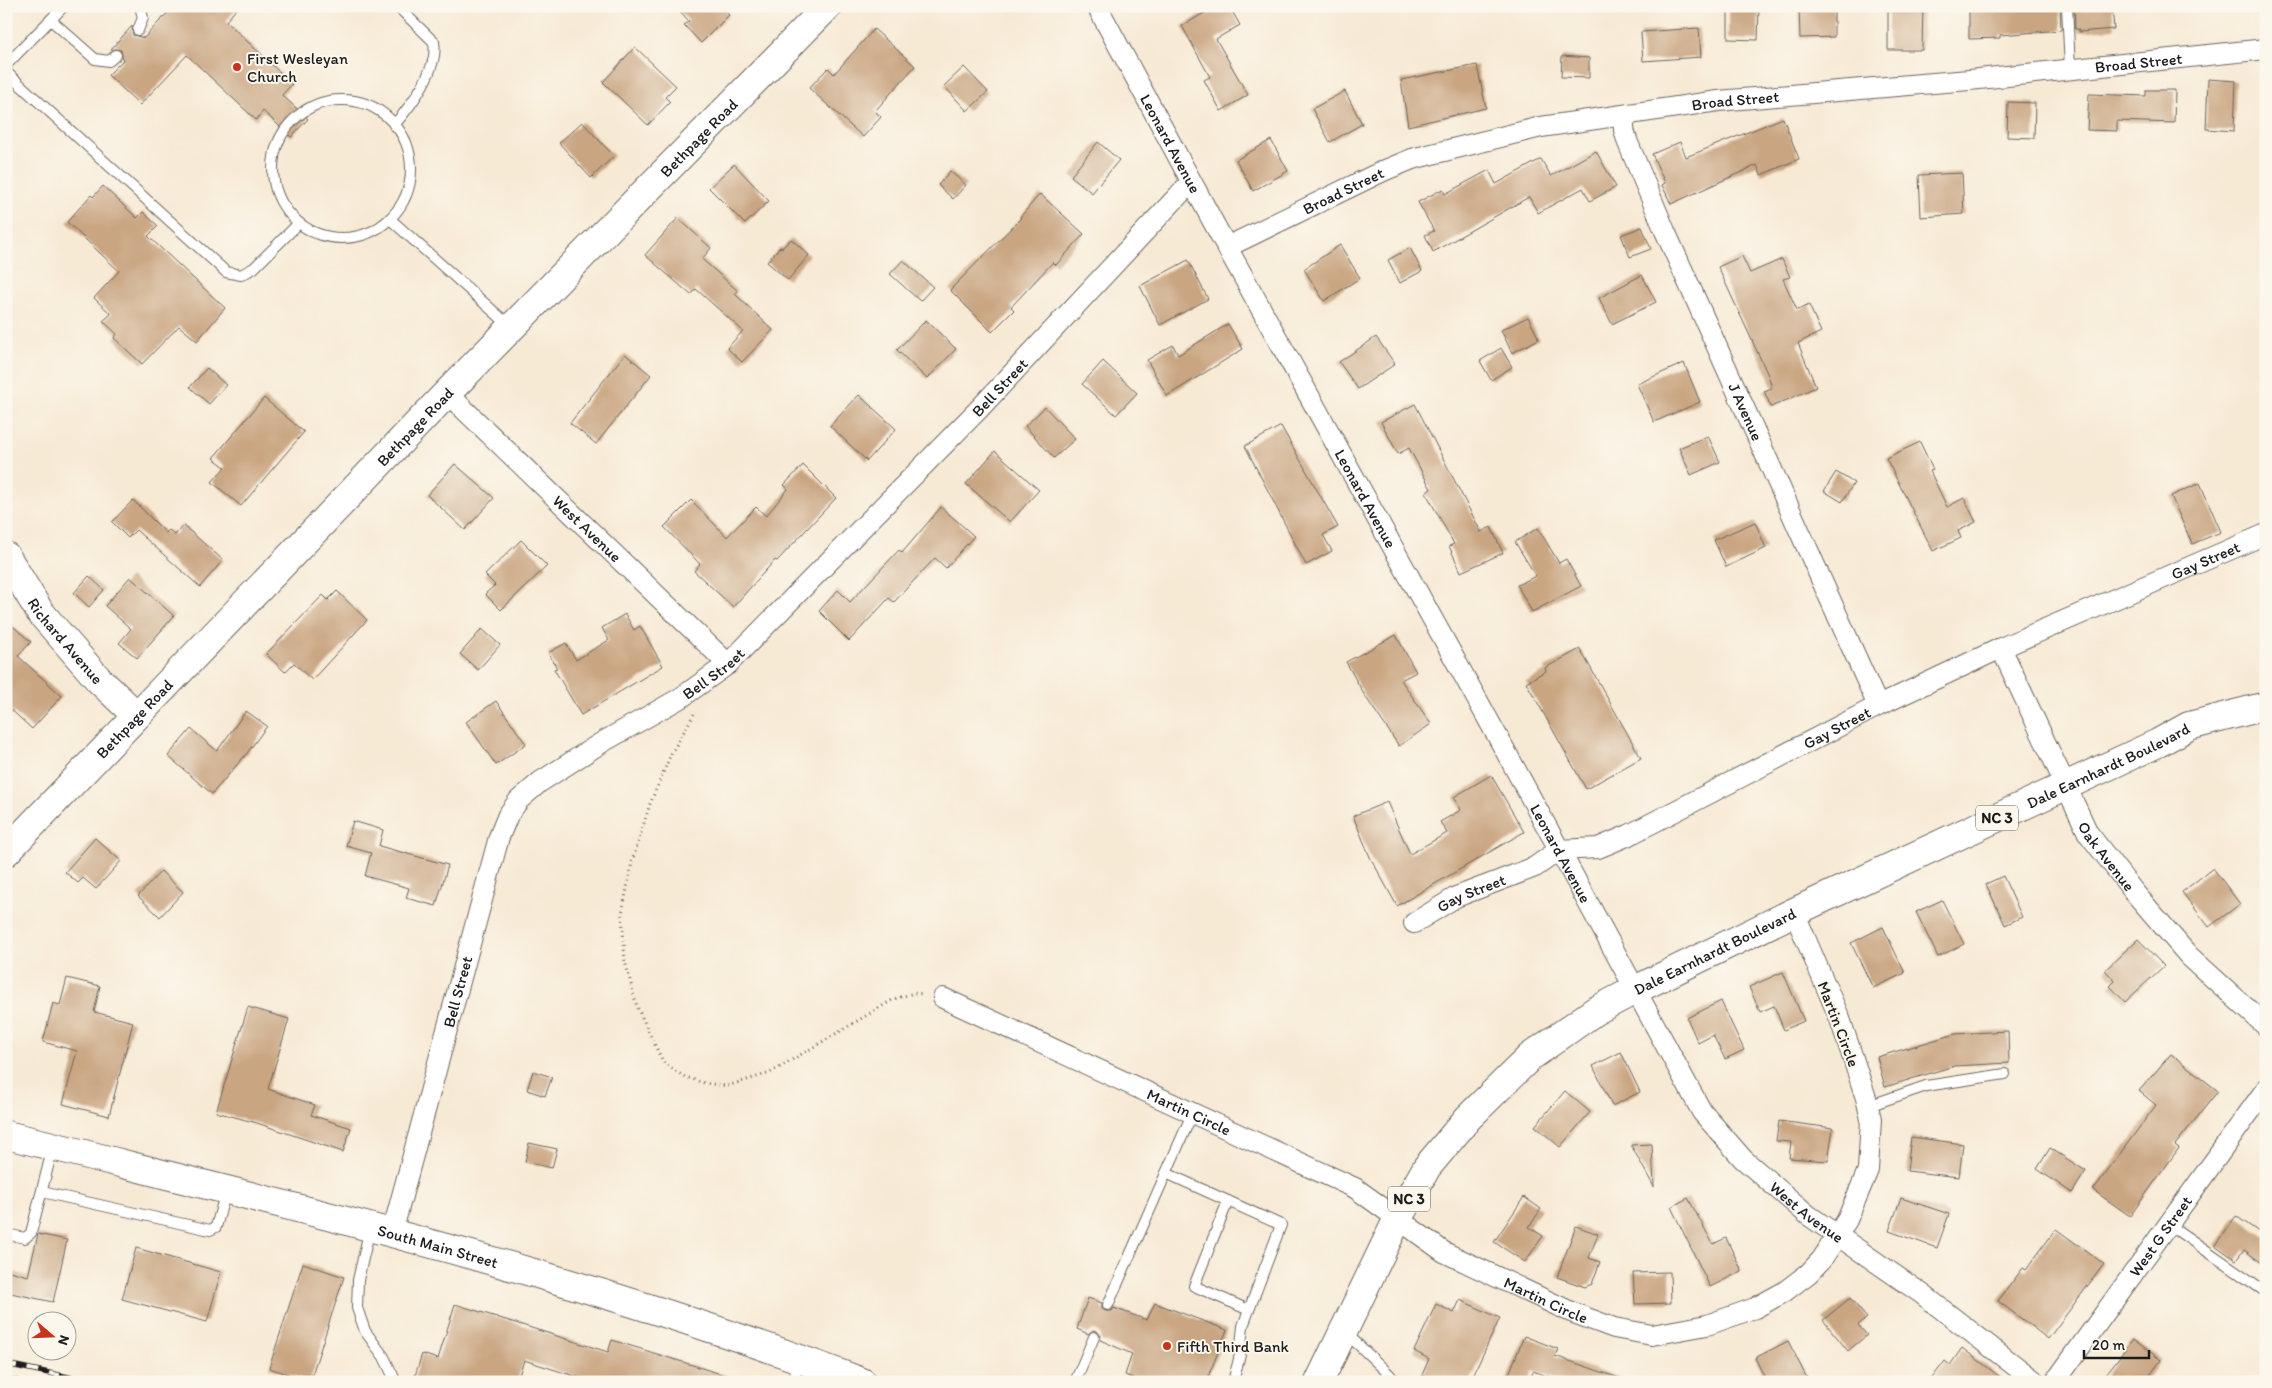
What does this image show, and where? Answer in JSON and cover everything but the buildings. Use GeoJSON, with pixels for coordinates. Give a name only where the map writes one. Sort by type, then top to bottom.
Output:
{"type":"FeatureCollection","features":[{"type":"Feature","properties":{"kind":"main road","name":"Bethpage Road"},"geometry":{"type":"LineString","coordinates":[[6,852],[447,393],[828,6]]}},
{"type":"Feature","properties":{"kind":"main road","name":"Richard Avenue"},"geometry":{"type":"LineString","coordinates":[[6,556],[40,612],[99,680],[136,715]]}},
{"type":"Feature","properties":{"kind":"main road","name":"Dale Earnhardt Boulevard"},"geometry":{"type":"LineString","coordinates":[[1319,1382],[1398,1218],[1433,1160],[1468,1118],[1530,1057],[1595,1011],[1794,912],[2190,726],[2266,706]]}},
{"type":"Feature","properties":{"kind":"main road","name":"South Main Street"},"geometry":{"type":"LineString","coordinates":[[6,1135],[381,1230],[677,1316],[796,1371],[862,1382]]}},
{"type":"Feature","properties":{"kind":"street","name":"Leonard Avenue"},"geometry":{"type":"LineString","coordinates":[[1097,6],[1191,182],[1635,990]]}},
{"type":"Feature","properties":{"kind":"street","name":"Broad Street"},"geometry":{"type":"LineString","coordinates":[[1227,246],[1412,159],[1540,127],[1718,101],[2070,70],[2266,49]]}},
{"type":"Feature","properties":{"kind":"street","name":"J Avenue"},"geometry":{"type":"LineString","coordinates":[[1624,115],[1624,130],[1628,143],[1665,231],[1878,706]]}},
{"type":"Feature","properties":{"kind":"street","name":"Bell Street"},"geometry":{"type":"LineString","coordinates":[[381,1230],[499,836],[508,815],[519,800],[540,782],[601,743],[682,697],[728,664],[979,410],[1191,182]]}},
{"type":"Feature","properties":{"kind":"street","name":"West Avenue"},"geometry":{"type":"LineString","coordinates":[[447,393],[728,664]]}},
{"type":"Feature","properties":{"kind":"street","name":"Gay Street"},"geometry":{"type":"LineString","coordinates":[[1414,923],[1456,897],[1535,867],[1559,850],[1598,848],[1629,835],[1878,706],[2001,648],[2266,534]]}},
{"type":"Feature","properties":{"kind":"street","name":"Oak Avenue"},"geometry":{"type":"LineString","coordinates":[[2001,648],[2088,833],[2134,892],[2189,956],[2266,1026]]}},
{"type":"Feature","properties":{"kind":"street","name":"Martin Circle"},"geometry":{"type":"LineString","coordinates":[[943,998],[1355,1188],[1444,1252],[1571,1312],[1614,1328],[1652,1334],[1707,1325],[1755,1308],[1784,1292],[1809,1273],[1822,1259],[1847,1220],[1868,1170],[1871,1143],[1871,1119],[1868,1106],[1840,1019],[1794,912]]}},
{"type":"Feature","properties":{"kind":"street","name":"West Avenue"},"geometry":{"type":"LineString","coordinates":[[1635,990],[1702,1112],[1743,1159],[1808,1215],[1922,1294],[2036,1382]]}},
{"type":"Feature","properties":{"kind":"street","name":"West G Street"},"geometry":{"type":"LineString","coordinates":[[2055,1382],[2266,1089]]}},
{"type":"Feature","properties":{"kind":"lane"},"geometry":{"type":"LineString","coordinates":[[6,65],[64,6]]}},
{"type":"Feature","properties":{"kind":"lane"},"geometry":{"type":"LineString","coordinates":[[138,30],[142,18],[140,6]]}},
{"type":"Feature","properties":{"kind":"lane"},"geometry":{"type":"LineString","coordinates":[[394,125],[410,107],[429,70],[436,51],[434,42],[397,6]]}},
{"type":"Feature","properties":{"kind":"lane"},"geometry":{"type":"LineString","coordinates":[[2067,6],[2070,70]]}},
{"type":"Feature","properties":{"kind":"lane"},"geometry":{"type":"LineString","coordinates":[[51,20],[94,59],[109,61],[116,55]]}},
{"type":"Feature","properties":{"kind":"lane"},"geometry":{"type":"LineString","coordinates":[[6,72],[226,272],[241,275],[254,268],[299,222]]}},
{"type":"Feature","properties":{"kind":"lane"},"geometry":{"type":"LineString","coordinates":[[335,100],[354,101],[372,107],[388,117],[400,132],[408,149],[411,168],[409,186],[402,204],[390,219],[372,232],[351,238],[328,238],[308,230],[291,216],[278,197],[273,176],[275,154],[283,133],[298,116],[317,105],[335,100]]}},
{"type":"Feature","properties":{"kind":"lane"},"geometry":{"type":"LineString","coordinates":[[390,219],[511,328]]}},
{"type":"Feature","properties":{"kind":"lane"},"geometry":{"type":"LineString","coordinates":[[1868,1106],[1926,1086],[2005,1074]]}},
{"type":"Feature","properties":{"kind":"lane"},"geometry":{"type":"LineString","coordinates":[[1108,1305],[1193,1112]]}},
{"type":"Feature","properties":{"kind":"lane"},"geometry":{"type":"LineString","coordinates":[[6,1234],[25,1238],[31,1233],[54,1146]]}},
{"type":"Feature","properties":{"kind":"lane"},"geometry":{"type":"LineString","coordinates":[[1166,1173],[1281,1225],[1243,1326],[1233,1382]]}},
{"type":"Feature","properties":{"kind":"lane"},"geometry":{"type":"LineString","coordinates":[[42,1192],[210,1230],[216,1227],[226,1190]]}},
{"type":"Feature","properties":{"kind":"lane"},"geometry":{"type":"LineString","coordinates":[[1228,1201],[1194,1286],[1249,1310]]}},
{"type":"Feature","properties":{"kind":"lane"},"geometry":{"type":"LineString","coordinates":[[2168,1224],[2266,1292]]}},
{"type":"Feature","properties":{"kind":"lane"},"geometry":{"type":"LineString","coordinates":[[381,1230],[358,1280],[357,1308],[365,1331],[384,1357],[396,1382]]}},
{"type":"Feature","properties":{"kind":"lane"},"geometry":{"type":"LineString","coordinates":[[1343,1330],[1390,1374],[1394,1382]]}},
{"type":"Feature","properties":{"kind":"lane"},"geometry":{"type":"LineString","coordinates":[[1076,1381],[1094,1337]]}},
{"type":"Feature","properties":{"kind":"path"},"geometry":{"type":"LineString","coordinates":[[699,707],[671,754],[650,804],[632,862],[622,914],[625,961],[637,1007],[663,1062],[682,1076],[704,1083],[727,1086],[770,1073],[894,999],[914,993],[943,998]]}},
{"type":"Feature","properties":{"kind":"railway"},"geometry":{"type":"LineString","coordinates":[[6,1364],[92,1382]]}},
{"type":"Feature","properties":{"kind":"railway"},"geometry":{"type":"LineString","coordinates":[[6,1379],[20,1382]]}},
{"type":"Feature","properties":{"kind":"place","name":"First Wesleyan Church"},"geometry":{"type":"Point","coordinates":[237,67]}},
{"type":"Feature","properties":{"kind":"place","name":"Fifth Third Bank"},"geometry":{"type":"Point","coordinates":[1167,1346]}}]}
